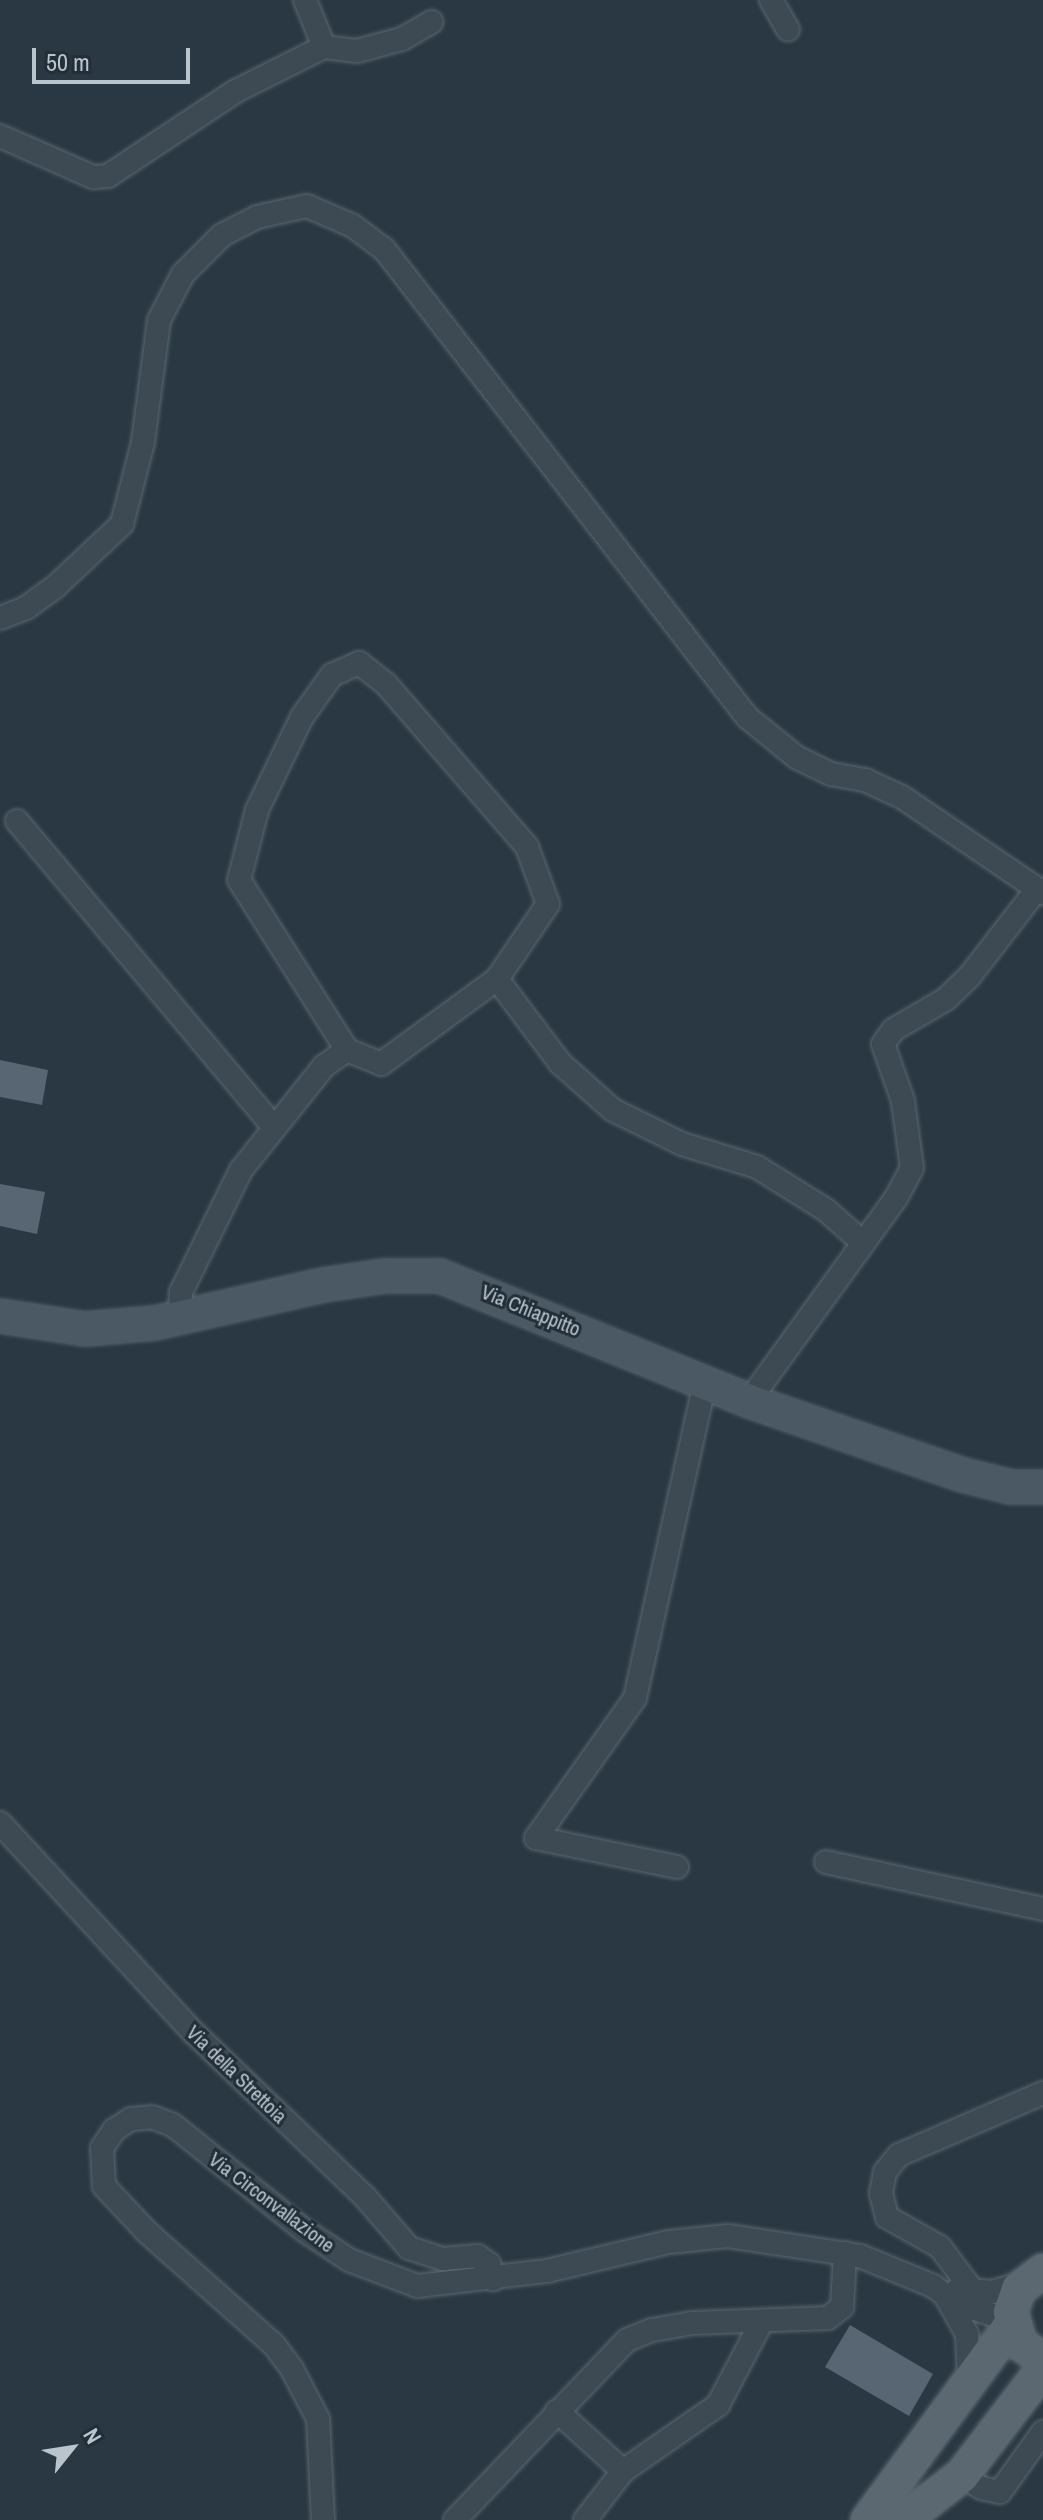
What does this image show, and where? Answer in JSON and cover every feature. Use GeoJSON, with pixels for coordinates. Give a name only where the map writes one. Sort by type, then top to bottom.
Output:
{"type":"FeatureCollection","features":[{"type":"Feature","properties":{"kind":"main road"},"geometry":{"type":"LineString","coordinates":[[1035,2272],[1012,2304],[1012,2322],[1021,2344],[1043,2360]]}},
{"type":"Feature","properties":{"kind":"main road"},"geometry":{"type":"LineString","coordinates":[[879,2519],[925,2441],[1012,2322]]}},
{"type":"Feature","properties":{"kind":"main road"},"geometry":{"type":"LineString","coordinates":[[879,2519],[962,2475],[1043,2369]]}},
{"type":"Feature","properties":{"kind":"main road"},"geometry":{"type":"LineString","coordinates":[[925,2441],[962,2475]]}},
{"type":"Feature","properties":{"kind":"street"},"geometry":{"type":"LineString","coordinates":[[305,0],[324,47]]}},
{"type":"Feature","properties":{"kind":"street"},"geometry":{"type":"LineString","coordinates":[[771,0],[788,29]]}},
{"type":"Feature","properties":{"kind":"street"},"geometry":{"type":"LineString","coordinates":[[0,136],[93,177],[108,176],[236,91],[324,47],[357,51],[402,39],[431,22]]}},
{"type":"Feature","properties":{"kind":"street"},"geometry":{"type":"LineString","coordinates":[[0,618],[26,608],[56,586],[122,524],[143,442],[159,320],[183,274],[222,235],[257,217],[307,206],[353,226],[384,249],[747,717],[796,757],[831,774],[865,780],[902,797],[1040,891],[969,977],[946,999],[893,1030],[883,1044],[903,1101],[912,1168],[896,1198],[861,1241],[749,1401]]}},
{"type":"Feature","properties":{"kind":"street"},"geometry":{"type":"LineString","coordinates":[[359,663],[386,684],[527,847],[548,904],[497,979],[381,1064],[347,1050],[239,880],[257,810],[302,717],[332,675],[359,663]]}},
{"type":"Feature","properties":{"kind":"street"},"geometry":{"type":"LineString","coordinates":[[17,821],[274,1127]]}},
{"type":"Feature","properties":{"kind":"street"},"geometry":{"type":"LineString","coordinates":[[497,979],[560,1063],[613,1110],[682,1144],[757,1167],[826,1210],[861,1241]]}},
{"type":"Feature","properties":{"kind":"street"},"geometry":{"type":"LineString","coordinates":[[180,1317],[181,1292],[241,1170],[324,1066],[347,1050]]}},
{"type":"Feature","properties":{"kind":"street","name":"Via Chiappitto"},"geometry":{"type":"LineString","coordinates":[[0,1316],[85,1329],[180,1317],[323,1285],[385,1276],[440,1276],[749,1401],[963,1475],[1011,1487],[1043,1487]]}},
{"type":"Feature","properties":{"kind":"street"},"geometry":{"type":"LineString","coordinates":[[677,1867],[536,1838],[635,1698],[705,1382]]}},
{"type":"Feature","properties":{"kind":"street","name":"Via della Strettoia"},"geometry":{"type":"LineString","coordinates":[[0,1823],[193,2032],[365,2197],[409,2248],[443,2259],[478,2256],[489,2264],[493,2279]]}},
{"type":"Feature","properties":{"kind":"street"},"geometry":{"type":"LineString","coordinates":[[826,1862],[1043,1909]]}},
{"type":"Feature","properties":{"kind":"street"},"geometry":{"type":"LineString","coordinates":[[973,2291],[940,2247],[887,2217],[881,2193],[885,2172],[899,2155],[1043,2093]]}},
{"type":"Feature","properties":{"kind":"street","name":"Via Circonvallazione"},"geometry":{"type":"LineString","coordinates":[[323,2520],[323,2444],[307,2394],[273,2344],[147,2232],[104,2186],[102,2148],[114,2130],[131,2119],[152,2117],[173,2125],[304,2230],[349,2260],[395,2280],[441,2287],[669,2242],[728,2236],[845,2253],[1012,2322]]}},
{"type":"Feature","properties":{"kind":"street"},"geometry":{"type":"LineString","coordinates":[[455,2520],[627,2340],[652,2330],[693,2323],[761,2323],[828,2318],[842,2307],[845,2253]]}},
{"type":"Feature","properties":{"kind":"street"},"geometry":{"type":"LineString","coordinates":[[969,2380],[967,2334],[941,2293],[1004,2290],[1035,2272]]}},
{"type":"Feature","properties":{"kind":"street"},"geometry":{"type":"LineString","coordinates":[[585,2520],[623,2471],[718,2405],[761,2323]]}},
{"type":"Feature","properties":{"kind":"street"},"geometry":{"type":"LineString","coordinates":[[557,2411],[623,2471]]}},
{"type":"Feature","properties":{"kind":"street"},"geometry":{"type":"LineString","coordinates":[[962,2475],[981,2488],[1000,2492],[1043,2432]]}},
{"type":"Feature","properties":{"kind":"building"},"geometry":{"type":"Polygon","coordinates":[[[0,1060],[48,1070],[42,1105],[0,1097],[0,1060]]]}},
{"type":"Feature","properties":{"kind":"building"},"geometry":{"type":"Polygon","coordinates":[[[0,1184],[45,1192],[37,1234],[0,1226],[0,1184]]]}},
{"type":"Feature","properties":{"kind":"building"},"geometry":{"type":"Polygon","coordinates":[[[850,2325],[933,2374],[909,2416],[825,2367],[850,2325]]]}}]}
